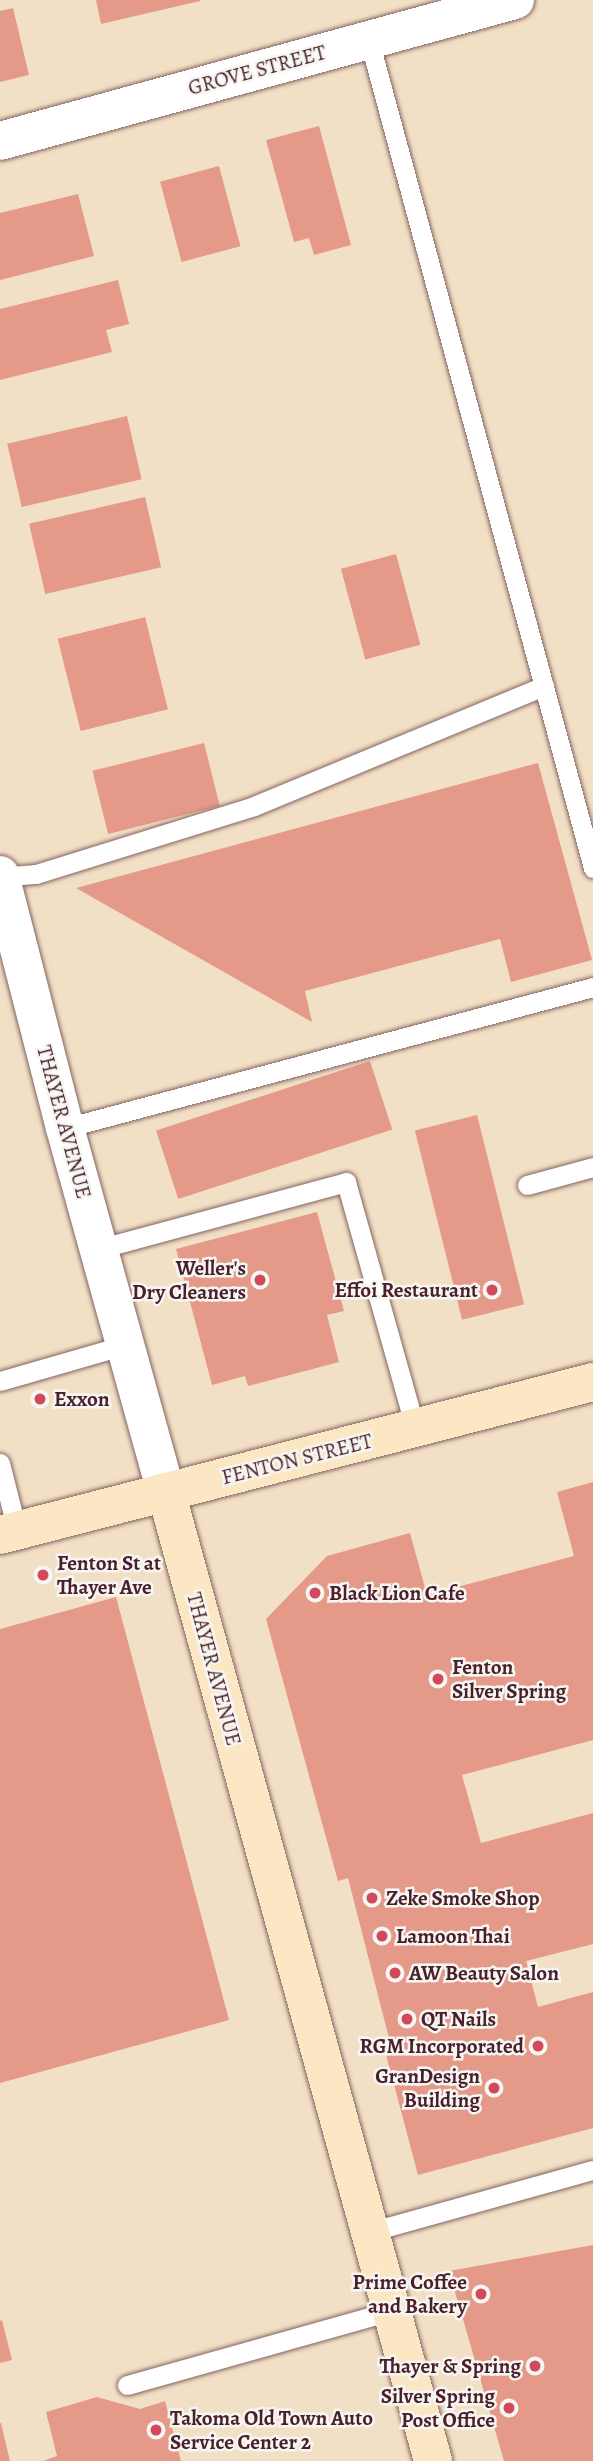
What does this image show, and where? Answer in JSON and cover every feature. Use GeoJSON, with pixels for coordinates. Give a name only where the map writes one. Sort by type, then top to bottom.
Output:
{"type":"FeatureCollection","features":[{"type":"Feature","properties":{"kind":"street","name":"GROVE STREET"},"geometry":{"type":"LineString","coordinates":[[0,141],[515,0]]}},
{"type":"Feature","properties":{"kind":"street","name":"THAYER AVENUE"},"geometry":{"type":"LineString","coordinates":[[0,876],[98,1249],[433,2461]]}},
{"type":"Feature","properties":{"kind":"street","name":"FENTON STREET"},"geometry":{"type":"LineString","coordinates":[[9,1533],[593,1382]]}},
{"type":"Feature","properties":{"kind":"lane"},"geometry":{"type":"LineString","coordinates":[[369,40],[593,868]]}},
{"type":"Feature","properties":{"kind":"lane"},"geometry":{"type":"LineString","coordinates":[[0,876],[36,874],[254,806],[544,686]]}},
{"type":"Feature","properties":{"kind":"lane"},"geometry":{"type":"LineString","coordinates":[[65,1128],[593,987]]}},
{"type":"Feature","properties":{"kind":"lane"},"geometry":{"type":"LineString","coordinates":[[527,1185],[593,1167]]}},
{"type":"Feature","properties":{"kind":"lane"},"geometry":{"type":"LineString","coordinates":[[98,1249],[346,1182],[415,1428]]}},
{"type":"Feature","properties":{"kind":"lane"},"geometry":{"type":"LineString","coordinates":[[0,1381],[125,1345]]}},
{"type":"Feature","properties":{"kind":"lane"},"geometry":{"type":"LineString","coordinates":[[0,1463],[9,1533]]}},
{"type":"Feature","properties":{"kind":"lane"},"geometry":{"type":"LineString","coordinates":[[369,2232],[593,2170]]}},
{"type":"Feature","properties":{"kind":"lane"},"geometry":{"type":"LineString","coordinates":[[127,2385],[391,2311]]}},
{"type":"Feature","properties":{"kind":"building"},"geometry":{"type":"Polygon","coordinates":[[[96,0],[200,0],[200,1],[101,24],[96,0]]]}},
{"type":"Feature","properties":{"kind":"building"},"geometry":{"type":"Polygon","coordinates":[[[13,8],[29,75],[0,82],[0,11],[13,8]]]}},
{"type":"Feature","properties":{"kind":"building"},"geometry":{"type":"Polygon","coordinates":[[[319,126],[351,245],[314,255],[309,238],[294,242],[266,140],[319,126]]]}},
{"type":"Feature","properties":{"kind":"building"},"geometry":{"type":"Polygon","coordinates":[[[219,166],[240,246],[182,262],[160,182],[219,166]]]}},
{"type":"Feature","properties":{"kind":"building"},"geometry":{"type":"Polygon","coordinates":[[[78,194],[94,256],[0,280],[0,213],[78,194]]]}},
{"type":"Feature","properties":{"kind":"building"},"geometry":{"type":"Polygon","coordinates":[[[118,280],[129,324],[106,330],[112,352],[0,380],[0,309],[118,280]]]}},
{"type":"Feature","properties":{"kind":"building"},"geometry":{"type":"Polygon","coordinates":[[[127,416],[142,479],[22,507],[7,444],[127,416]]]}},
{"type":"Feature","properties":{"kind":"building"},"geometry":{"type":"Polygon","coordinates":[[[145,497],[161,567],[45,594],[29,524],[145,497]]]}},
{"type":"Feature","properties":{"kind":"building"},"geometry":{"type":"Polygon","coordinates":[[[396,554],[420,645],[365,660],[341,569],[396,554]]]}},
{"type":"Feature","properties":{"kind":"building"},"geometry":{"type":"Polygon","coordinates":[[[145,617],[168,709],[81,731],[58,639],[145,617]]]}},
{"type":"Feature","properties":{"kind":"building"},"geometry":{"type":"Polygon","coordinates":[[[204,743],[220,806],[108,834],[92,771],[204,743]]]}},
{"type":"Feature","properties":{"kind":"building"},"geometry":{"type":"Polygon","coordinates":[[[538,763],[592,960],[511,982],[500,939],[305,991],[312,1022],[76,888],[538,763]]]}},
{"type":"Feature","properties":{"kind":"building"},"geometry":{"type":"Polygon","coordinates":[[[370,1061],[392,1129],[178,1199],[156,1131],[370,1061]]]}},
{"type":"Feature","properties":{"kind":"building"},"geometry":{"type":"Polygon","coordinates":[[[477,1115],[524,1304],[462,1320],[415,1130],[477,1115]]]}},
{"type":"Feature","properties":{"kind":"building","name":"Weller's Dry Cleaners"},"geometry":{"type":"Polygon","coordinates":[[[317,1212],[344,1311],[327,1315],[339,1362],[248,1386],[245,1376],[212,1385],[176,1249],[317,1212]]]}},
{"type":"Feature","properties":{"kind":"building"},"geometry":{"type":"Polygon","coordinates":[[[593,1482],[593,1740],[462,1775],[481,1843],[593,1813],[593,1944],[526,1961],[538,2007],[593,1992],[593,2128],[418,2175],[384,2047],[391,2046],[348,1878],[338,1881],[266,1619],[327,1556],[410,1533],[427,1595],[574,1556],[557,1492],[593,1482]]]}},
{"type":"Feature","properties":{"kind":"building"},"geometry":{"type":"Polygon","coordinates":[[[116,1597],[229,2020],[0,2083],[0,1629],[116,1597]]]}},
{"type":"Feature","properties":{"kind":"building","name":"Thayer & Spring"},"geometry":{"type":"Polygon","coordinates":[[[593,2245],[593,2461],[504,2461],[449,2271],[593,2245]]]}},
{"type":"Feature","properties":{"kind":"building"},"geometry":{"type":"Polygon","coordinates":[[[2,2320],[12,2360],[0,2363],[0,2321],[2,2320]]]}},
{"type":"Feature","properties":{"kind":"building"},"geometry":{"type":"Polygon","coordinates":[[[97,2397],[140,2409],[165,2401],[181,2461],[43,2461],[57,2456],[46,2412],[97,2397]]]}},
{"type":"Feature","properties":{"kind":"building"},"geometry":{"type":"Polygon","coordinates":[[[1,2423],[10,2461],[0,2461],[1,2423]]]}},
{"type":"Feature","properties":{"kind":"place","name":"Weller's Dry Cleaners"},"geometry":{"type":"Point","coordinates":[260,1280]}},
{"type":"Feature","properties":{"kind":"place","name":"Effoi Restaurant"},"geometry":{"type":"Point","coordinates":[492,1290]}},
{"type":"Feature","properties":{"kind":"place","name":"Exxon"},"geometry":{"type":"Point","coordinates":[40,1399]}},
{"type":"Feature","properties":{"kind":"place","name":"Fenton St at Thayer Ave"},"geometry":{"type":"Point","coordinates":[43,1575]}},
{"type":"Feature","properties":{"kind":"place","name":"Black Lion Cafe"},"geometry":{"type":"Point","coordinates":[315,1593]}},
{"type":"Feature","properties":{"kind":"place","name":"Fenton Silver Spring"},"geometry":{"type":"Point","coordinates":[438,1679]}},
{"type":"Feature","properties":{"kind":"place","name":"Zeke Smoke Shop"},"geometry":{"type":"Point","coordinates":[372,1898]}},
{"type":"Feature","properties":{"kind":"place","name":"Lamoon Thai"},"geometry":{"type":"Point","coordinates":[382,1936]}},
{"type":"Feature","properties":{"kind":"place","name":"AW Beauty Salon"},"geometry":{"type":"Point","coordinates":[395,1973]}},
{"type":"Feature","properties":{"kind":"place","name":"QT Nails"},"geometry":{"type":"Point","coordinates":[407,2019]}},
{"type":"Feature","properties":{"kind":"place","name":"RGM Incorporated"},"geometry":{"type":"Point","coordinates":[538,2046]}},
{"type":"Feature","properties":{"kind":"place","name":"GranDesign Building"},"geometry":{"type":"Point","coordinates":[494,2088]}},
{"type":"Feature","properties":{"kind":"place","name":"Prime Coffee and Bakery"},"geometry":{"type":"Point","coordinates":[481,2294]}},
{"type":"Feature","properties":{"kind":"place","name":"Thayer & Spring"},"geometry":{"type":"Point","coordinates":[535,2366]}},
{"type":"Feature","properties":{"kind":"place","name":"Silver Spring Post Office"},"geometry":{"type":"Point","coordinates":[509,2408]}},
{"type":"Feature","properties":{"kind":"place","name":"Takoma Old Town Auto Service Center 2"},"geometry":{"type":"Point","coordinates":[156,2430]}}]}
